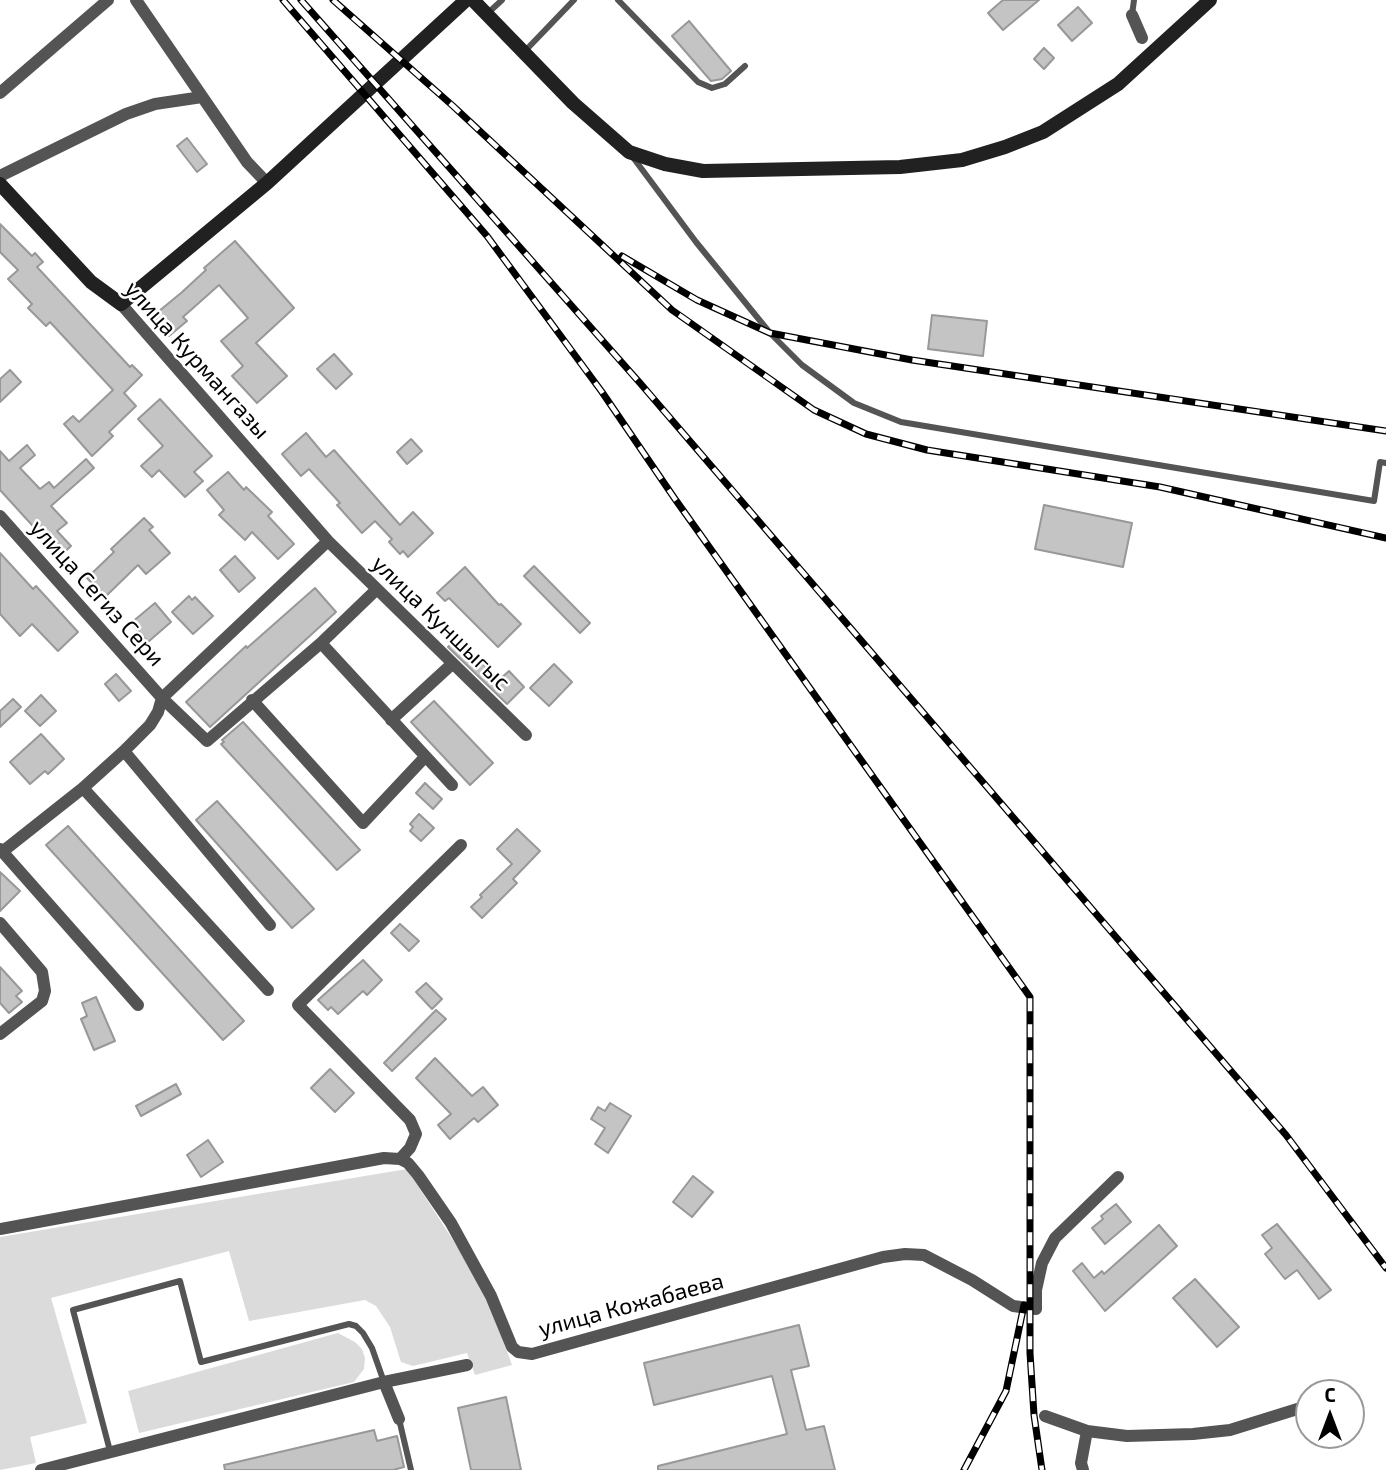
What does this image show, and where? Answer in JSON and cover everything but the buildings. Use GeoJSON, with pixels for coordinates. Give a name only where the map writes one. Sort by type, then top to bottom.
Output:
{"type":"FeatureCollection","features":[{"type":"Feature","properties":{"kind":"main road"},"geometry":{"type":"LineString","coordinates":[[121,303],[267,183],[466,0]]}},
{"type":"Feature","properties":{"kind":"main road"},"geometry":{"type":"LineString","coordinates":[[473,0],[573,103],[629,152],[665,164],[703,171],[900,167],[962,160],[1005,147],[1043,132],[1118,84],[1210,0]]}},
{"type":"Feature","properties":{"kind":"main road","name":"улица Курмангазы"},"geometry":{"type":"LineString","coordinates":[[0,184],[91,282],[121,303]]}},
{"type":"Feature","properties":{"kind":"street"},"geometry":{"type":"LineString","coordinates":[[0,93],[108,0]]}},
{"type":"Feature","properties":{"kind":"street"},"geometry":{"type":"LineString","coordinates":[[136,0],[247,162],[267,183]]}},
{"type":"Feature","properties":{"kind":"street"},"geometry":{"type":"LineString","coordinates":[[1132,15],[1142,38]]}},
{"type":"Feature","properties":{"kind":"street"},"geometry":{"type":"LineString","coordinates":[[0,176],[125,114],[155,104],[202,97]]}},
{"type":"Feature","properties":{"kind":"street","name":"улица Курмангазы"},"geometry":{"type":"LineString","coordinates":[[121,303],[328,541]]}},
{"type":"Feature","properties":{"kind":"street","name":"улица Сегиз Сери"},"geometry":{"type":"LineString","coordinates":[[0,516],[162,698],[207,741],[252,700]]}},
{"type":"Feature","properties":{"kind":"street"},"geometry":{"type":"LineString","coordinates":[[138,1005],[1,851],[83,788],[124,751],[150,725],[162,698],[328,541]]}},
{"type":"Feature","properties":{"kind":"street","name":"улица Куншыгыс"},"geometry":{"type":"LineString","coordinates":[[328,541],[526,735]]}},
{"type":"Feature","properties":{"kind":"street"},"geometry":{"type":"LineString","coordinates":[[376,590],[321,643],[252,700],[363,823],[425,757]]}},
{"type":"Feature","properties":{"kind":"street"},"geometry":{"type":"LineString","coordinates":[[321,643],[452,785]]}},
{"type":"Feature","properties":{"kind":"street"},"geometry":{"type":"LineString","coordinates":[[391,720],[452,664]]}},
{"type":"Feature","properties":{"kind":"street"},"geometry":{"type":"LineString","coordinates":[[124,751],[270,925]]}},
{"type":"Feature","properties":{"kind":"street"},"geometry":{"type":"LineString","coordinates":[[83,788],[268,990]]}},
{"type":"Feature","properties":{"kind":"street"},"geometry":{"type":"LineString","coordinates":[[0,1229],[384,1158],[400,1158],[410,1148],[416,1134],[410,1120],[298,1005],[461,845]]}},
{"type":"Feature","properties":{"kind":"street"},"geometry":{"type":"LineString","coordinates":[[0,923],[42,972],[45,991],[42,1000],[0,1034]]}},
{"type":"Feature","properties":{"kind":"street","name":"улица Кожабаева"},"geometry":{"type":"LineString","coordinates":[[400,1158],[418,1175],[451,1223],[491,1296],[512,1347],[524,1353],[542,1352],[883,1257],[905,1254],[924,1255],[972,1280],[1013,1306],[1036,1309],[1036,1290],[1042,1263],[1055,1238],[1118,1177]]}},
{"type":"Feature","properties":{"kind":"street"},"geometry":{"type":"LineString","coordinates":[[41,1470],[384,1382],[467,1365]]}},
{"type":"Feature","properties":{"kind":"street"},"geometry":{"type":"LineString","coordinates":[[384,1382],[399,1419]]}},
{"type":"Feature","properties":{"kind":"street"},"geometry":{"type":"LineString","coordinates":[[1045,1416],[1087,1431],[1128,1436],[1230,1430],[1295,1410]]}},
{"type":"Feature","properties":{"kind":"street"},"geometry":{"type":"LineString","coordinates":[[1083,1470],[1081,1463],[1087,1431]]}},
{"type":"Feature","properties":{"kind":"lane"},"geometry":{"type":"LineString","coordinates":[[487,15],[502,0]]}},
{"type":"Feature","properties":{"kind":"lane"},"geometry":{"type":"LineString","coordinates":[[523,52],[574,0]]}},
{"type":"Feature","properties":{"kind":"lane"},"geometry":{"type":"LineString","coordinates":[[618,0],[698,82],[712,88],[724,84],[745,66]]}},
{"type":"Feature","properties":{"kind":"lane"},"geometry":{"type":"LineString","coordinates":[[1132,15],[1134,0]]}},
{"type":"Feature","properties":{"kind":"lane"},"geometry":{"type":"LineString","coordinates":[[1142,38],[1146,59]]}},
{"type":"Feature","properties":{"kind":"lane"},"geometry":{"type":"LineString","coordinates":[[629,152],[696,242],[770,333],[802,365],[854,403],[901,422],[1374,501],[1380,462],[1386,463]]}},
{"type":"Feature","properties":{"kind":"lane"},"geometry":{"type":"LineString","coordinates":[[110,1451],[73,1310],[180,1281],[201,1362],[349,1324],[363,1332],[372,1348],[384,1382]]}},
{"type":"Feature","properties":{"kind":"lane"},"geometry":{"type":"LineString","coordinates":[[399,1419],[411,1470]]}},
{"type":"Feature","properties":{"kind":"shaded area"},"geometry":{"type":"Polygon","coordinates":[[[407,1169],[484,1288],[512,1365],[475,1375],[467,1353],[413,1366],[401,1362],[390,1327],[376,1306],[365,1300],[249,1321],[229,1251],[51,1298],[87,1423],[30,1437],[36,1463],[0,1470],[0,1237],[407,1169]]]}},
{"type":"Feature","properties":{"kind":"shaded area"},"geometry":{"type":"Polygon","coordinates":[[[338,1333],[355,1342],[362,1349],[365,1358],[364,1369],[354,1382],[139,1433],[128,1391],[338,1333]]]}},
{"type":"Feature","properties":{"kind":"railway"},"geometry":{"type":"LineString","coordinates":[[283,0],[487,236],[602,392],[675,499],[1030,997],[1030,1353],[1034,1415],[1042,1470]]}},
{"type":"Feature","properties":{"kind":"railway"},"geometry":{"type":"LineString","coordinates":[[301,0],[640,383],[1286,1135],[1386,1268]]}},
{"type":"Feature","properties":{"kind":"railway"},"geometry":{"type":"LineString","coordinates":[[333,0],[453,106],[672,310],[814,410],[866,434],[927,450],[1160,487],[1386,538]]}},
{"type":"Feature","properties":{"kind":"railway"},"geometry":{"type":"LineString","coordinates":[[622,256],[697,300],[770,333],[912,360],[1386,431]]}},
{"type":"Feature","properties":{"kind":"railway"},"geometry":{"type":"LineString","coordinates":[[964,1470],[1006,1391],[1024,1305]]}}]}
